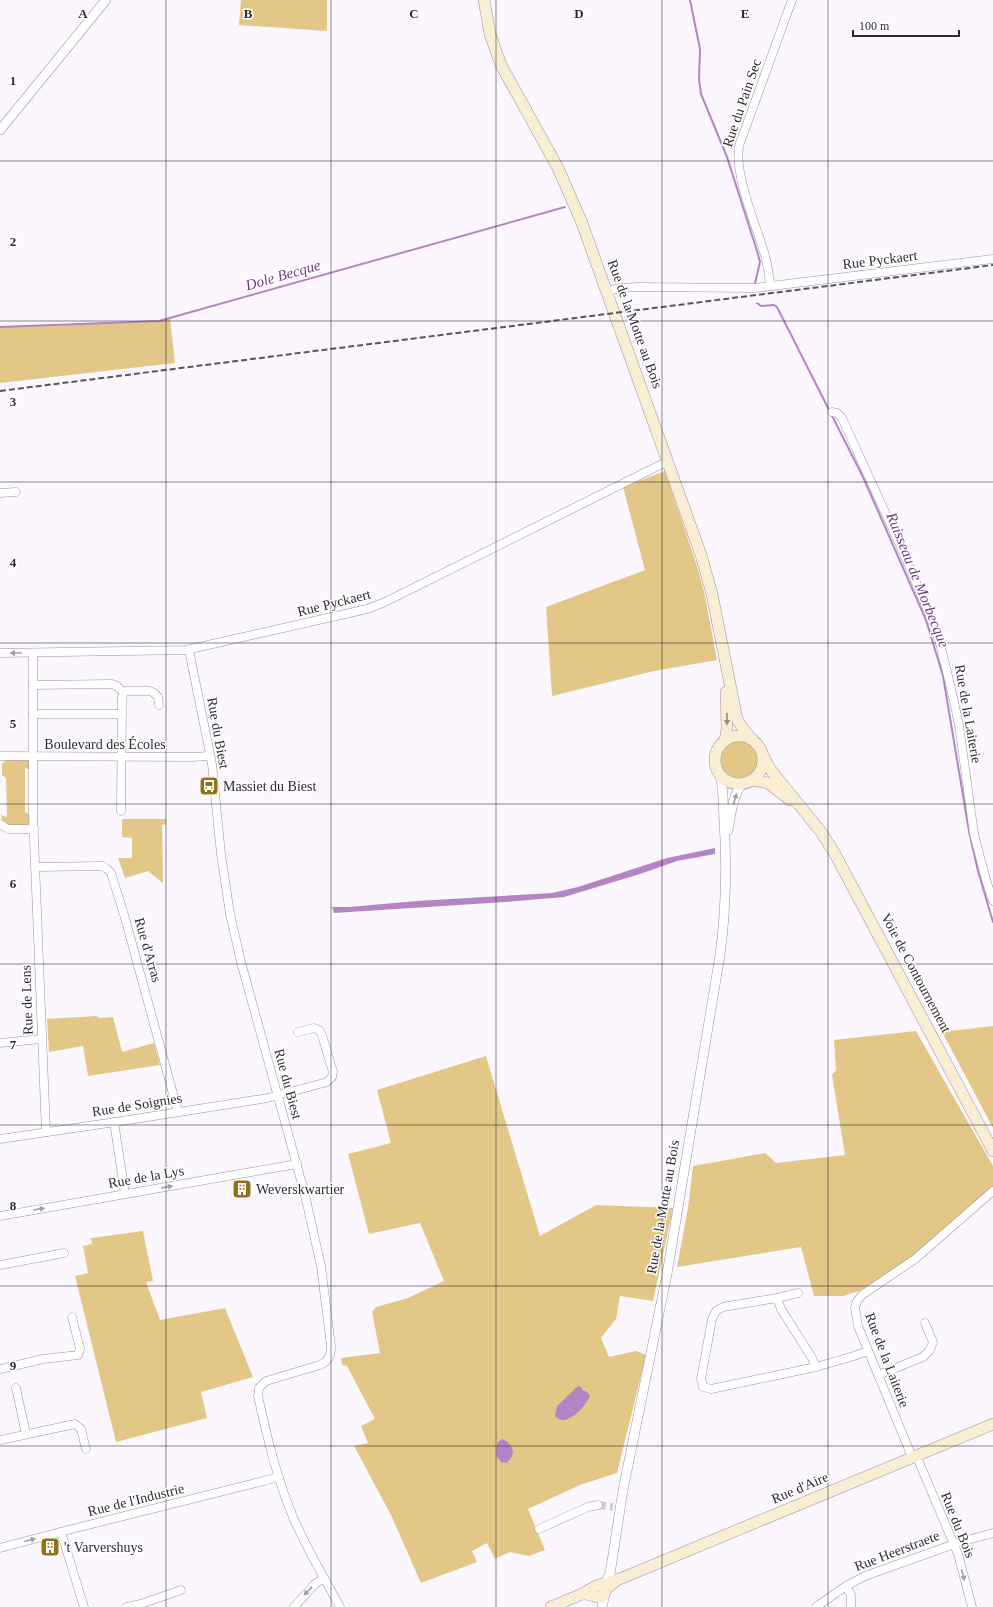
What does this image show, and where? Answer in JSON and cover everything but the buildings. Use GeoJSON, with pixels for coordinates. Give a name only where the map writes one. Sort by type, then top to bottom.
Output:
{"type":"FeatureCollection","features":[{"type":"Feature","properties":{"kind":"main road","name":"Rue de la Motte au Bois"},"geometry":{"type":"LineString","coordinates":[[484,0],[490,34],[501,65],[564,180],[607,291],[707,575],[737,719],[743,729],[753,740]]}},
{"type":"Feature","properties":{"kind":"main road","name":"Rue de la Motte au Bois"},"geometry":{"type":"LineString","coordinates":[[725,740],[726,669]]}},
{"type":"Feature","properties":{"kind":"main road"},"geometry":{"type":"LineString","coordinates":[[733,736],[748,737],[753,740],[761,749],[770,769],[806,814],[772,786],[763,782],[728,782],[720,775],[716,767],[715,758],[719,747],[725,740],[733,736]]}},
{"type":"Feature","properties":{"kind":"main road"},"geometry":{"type":"LineString","coordinates":[[748,782],[762,769],[764,757]]}},
{"type":"Feature","properties":{"kind":"main road","name":"Voie de Contournement"},"geometry":{"type":"LineString","coordinates":[[806,814],[826,839],[840,863],[993,1151]]}},
{"type":"Feature","properties":{"kind":"main road","name":"Rue d'Aire"},"geometry":{"type":"LineString","coordinates":[[550,1607],[582,1594],[604,1589],[914,1456],[993,1424]]}},
{"type":"Feature","properties":{"kind":"street"},"geometry":{"type":"LineString","coordinates":[[0,130],[106,0]]}},
{"type":"Feature","properties":{"kind":"street","name":"Rue du Pain Sec"},"geometry":{"type":"LineString","coordinates":[[770,285],[765,257],[739,171],[738,151],[792,0]]}},
{"type":"Feature","properties":{"kind":"street","name":"Rue Pyckaert"},"geometry":{"type":"LineString","coordinates":[[607,291],[620,288],[637,287],[751,288],[993,259]]}},
{"type":"Feature","properties":{"kind":"street","name":"Rue de la Laiterie"},"geometry":{"type":"LineString","coordinates":[[832,412],[837,413],[842,418],[889,521],[937,634],[959,725],[974,834],[984,875],[993,901]]}},
{"type":"Feature","properties":{"kind":"street","name":"Rue Pyckaert"},"geometry":{"type":"LineString","coordinates":[[0,653],[189,650],[363,611],[377,606],[668,462]]}},
{"type":"Feature","properties":{"kind":"street"},"geometry":{"type":"LineString","coordinates":[[0,493],[16,492]]}},
{"type":"Feature","properties":{"kind":"street","name":"Rue du Biest"},"geometry":{"type":"LineString","coordinates":[[189,650],[210,756],[230,914],[241,962],[297,1164],[318,1252],[331,1349],[329,1358],[323,1364],[269,1379],[259,1388],[258,1396],[279,1477]]}},
{"type":"Feature","properties":{"kind":"street","name":"Rue de Lens"},"geometry":{"type":"LineString","coordinates":[[33,653],[34,867],[46,1132]]}},
{"type":"Feature","properties":{"kind":"street"},"geometry":{"type":"LineString","coordinates":[[33,685],[112,684],[117,686],[124,693]]}},
{"type":"Feature","properties":{"kind":"street"},"geometry":{"type":"LineString","coordinates":[[124,693],[126,691],[153,692],[158,697],[159,705]]}},
{"type":"Feature","properties":{"kind":"street"},"geometry":{"type":"LineString","coordinates":[[121,811],[122,697],[124,693]]}},
{"type":"Feature","properties":{"kind":"street"},"geometry":{"type":"LineString","coordinates":[[33,714],[122,714]]}},
{"type":"Feature","properties":{"kind":"street","name":"Boulevard des Écoles"},"geometry":{"type":"LineString","coordinates":[[0,756],[210,756]]}},
{"type":"Feature","properties":{"kind":"street","name":"Rue de la Motte au Bois"},"geometry":{"type":"LineString","coordinates":[[604,1589],[617,1508],[666,1280],[717,979],[724,917],[726,844],[724,793],[720,775]]}},
{"type":"Feature","properties":{"kind":"street","name":"Rue de la Motte au Bois"},"geometry":{"type":"LineString","coordinates":[[726,844],[734,798],[737,791],[748,782]]}},
{"type":"Feature","properties":{"kind":"street"},"geometry":{"type":"LineString","coordinates":[[0,824],[6,828],[34,829]]}},
{"type":"Feature","properties":{"kind":"street","name":"Rue d'Arras"},"geometry":{"type":"LineString","coordinates":[[34,867],[102,866],[111,873],[123,911],[178,1112]]}},
{"type":"Feature","properties":{"kind":"street","name":"Rue de Soignies"},"geometry":{"type":"LineString","coordinates":[[0,1139],[278,1096],[324,1083],[332,1077],[333,1072],[321,1032],[314,1028],[298,1032]]}},
{"type":"Feature","properties":{"kind":"street"},"geometry":{"type":"LineString","coordinates":[[0,1043],[41,1039]]}},
{"type":"Feature","properties":{"kind":"street"},"geometry":{"type":"LineString","coordinates":[[114,1122],[125,1194]]}},
{"type":"Feature","properties":{"kind":"street","name":"Rue de la Lys"},"geometry":{"type":"LineString","coordinates":[[0,1216],[297,1164]]}},
{"type":"Feature","properties":{"kind":"street","name":"Rue de la Laiterie"},"geometry":{"type":"LineString","coordinates":[[914,1456],[868,1351],[855,1316],[854,1308],[859,1298],[872,1287],[915,1259],[993,1191]]}},
{"type":"Feature","properties":{"kind":"street"},"geometry":{"type":"LineString","coordinates":[[0,1265],[64,1253]]}},
{"type":"Feature","properties":{"kind":"street"},"geometry":{"type":"LineString","coordinates":[[798,1292],[776,1298],[723,1307],[716,1311],[712,1319],[700,1379],[705,1388],[712,1389],[816,1367],[868,1351]]}},
{"type":"Feature","properties":{"kind":"street"},"geometry":{"type":"LineString","coordinates":[[776,1298],[816,1367]]}},
{"type":"Feature","properties":{"kind":"street"},"geometry":{"type":"LineString","coordinates":[[0,1369],[43,1359],[78,1355],[80,1349],[72,1317]]}},
{"type":"Feature","properties":{"kind":"street"},"geometry":{"type":"LineString","coordinates":[[878,1375],[920,1358],[928,1353],[933,1342],[925,1323]]}},
{"type":"Feature","properties":{"kind":"street"},"geometry":{"type":"LineString","coordinates":[[16,1388],[26,1434]]}},
{"type":"Feature","properties":{"kind":"street"},"geometry":{"type":"LineString","coordinates":[[0,1440],[72,1424],[81,1429],[86,1449]]}},
{"type":"Feature","properties":{"kind":"street","name":"Rue du Bois"},"geometry":{"type":"LineString","coordinates":[[914,1456],[959,1558],[972,1607]]}},
{"type":"Feature","properties":{"kind":"street"},"geometry":{"type":"LineString","coordinates":[[279,1477],[295,1521],[340,1607]]}},
{"type":"Feature","properties":{"kind":"street","name":"Rue de l'Industrie"},"geometry":{"type":"LineString","coordinates":[[0,1548],[279,1477]]}},
{"type":"Feature","properties":{"kind":"street"},"geometry":{"type":"LineString","coordinates":[[539,1529],[588,1507],[598,1505]]}},
{"type":"Feature","properties":{"kind":"street"},"geometry":{"type":"LineString","coordinates":[[61,1532],[84,1607]]}},
{"type":"Feature","properties":{"kind":"street","name":"Rue Heerstraete"},"geometry":{"type":"LineString","coordinates":[[816,1607],[846,1586],[870,1574],[953,1544],[993,1533]]}},
{"type":"Feature","properties":{"kind":"street"},"geometry":{"type":"LineString","coordinates":[[294,1607],[315,1584],[324,1578]]}},
{"type":"Feature","properties":{"kind":"street"},"geometry":{"type":"LineString","coordinates":[[846,1586],[850,1595],[851,1607]]}},
{"type":"Feature","properties":{"kind":"street"},"geometry":{"type":"LineString","coordinates":[[127,1607],[141,1604],[181,1590]]}},
{"type":"Feature","properties":{"kind":"shaded area"},"geometry":{"type":"Polygon","coordinates":[[[241,0],[327,0],[327,31],[239,25],[241,0]]]}},
{"type":"Feature","properties":{"kind":"shaded area"},"geometry":{"type":"Polygon","coordinates":[[[170,318],[175,363],[0,383],[0,327],[159,321],[170,318]]]}},
{"type":"Feature","properties":{"kind":"shaded area"},"geometry":{"type":"Polygon","coordinates":[[[665,471],[704,591],[717,660],[654,671],[552,696],[546,607],[645,570],[623,487],[665,471]]]}},
{"type":"Feature","properties":{"kind":"shaded area"},"geometry":{"type":"Polygon","coordinates":[[[744,740],[751,743],[757,749],[760,760],[759,768],[751,777],[744,780],[736,780],[729,777],[721,768],[720,756],[723,749],[732,741],[744,740]]]}},
{"type":"Feature","properties":{"kind":"shaded area"},"geometry":{"type":"Polygon","coordinates":[[[6,760],[27,760],[30,763],[30,770],[25,768],[25,812],[30,815],[30,823],[27,825],[5,825],[2,822],[1,815],[7,817],[6,778],[2,775],[2,764],[6,760]]]}},
{"type":"Feature","properties":{"kind":"shaded area"},"geometry":{"type":"Polygon","coordinates":[[[122,819],[166,819],[166,824],[162,825],[163,883],[148,871],[125,878],[118,858],[132,858],[132,838],[122,837],[122,819]]]}},
{"type":"Feature","properties":{"kind":"shaded area"},"geometry":{"type":"Polygon","coordinates":[[[715,848],[715,854],[677,861],[564,897],[334,913],[332,907],[552,893],[578,887],[667,858],[715,848]]]}},
{"type":"Feature","properties":{"kind":"shaded area"},"geometry":{"type":"Polygon","coordinates":[[[97,1016],[99,1018],[113,1017],[122,1052],[154,1043],[160,1065],[88,1076],[83,1046],[49,1052],[47,1019],[97,1016]]]}},
{"type":"Feature","properties":{"kind":"shaded area"},"geometry":{"type":"Polygon","coordinates":[[[993,1026],[993,1128],[942,1032],[993,1026]]]}},
{"type":"Feature","properties":{"kind":"shaded area"},"geometry":{"type":"Polygon","coordinates":[[[916,1031],[993,1166],[993,1188],[903,1265],[859,1291],[843,1296],[814,1296],[801,1247],[677,1267],[688,1208],[693,1166],[765,1153],[776,1163],[845,1155],[832,1075],[836,1070],[834,1040],[916,1031]]]}},
{"type":"Feature","properties":{"kind":"shaded area"},"geometry":{"type":"Polygon","coordinates":[[[486,1056],[540,1236],[596,1205],[673,1208],[653,1301],[620,1296],[616,1319],[601,1338],[609,1357],[636,1351],[646,1355],[617,1473],[580,1485],[528,1509],[545,1550],[529,1556],[510,1552],[495,1559],[487,1543],[472,1551],[477,1562],[421,1583],[391,1515],[354,1446],[368,1443],[361,1426],[375,1419],[347,1366],[342,1365],[341,1358],[380,1353],[372,1312],[376,1307],[408,1298],[444,1281],[420,1223],[369,1234],[348,1154],[391,1143],[377,1090],[486,1056]]]}},
{"type":"Feature","properties":{"kind":"shaded area"},"geometry":{"type":"Polygon","coordinates":[[[143,1231],[153,1281],[146,1282],[160,1320],[225,1308],[253,1377],[201,1392],[207,1418],[116,1442],[75,1276],[88,1273],[83,1246],[92,1244],[91,1238],[143,1231]]]}},
{"type":"Feature","properties":{"kind":"shaded area"},"geometry":{"type":"Polygon","coordinates":[[[578,1386],[590,1396],[588,1400],[575,1415],[565,1420],[559,1419],[555,1416],[557,1406],[578,1386]]]}},
{"type":"Feature","properties":{"kind":"shaded area"},"geometry":{"type":"Polygon","coordinates":[[[502,1439],[509,1444],[513,1450],[512,1457],[506,1463],[501,1462],[496,1455],[497,1443],[502,1439]]]}},
{"type":"Feature","properties":{"kind":"waterway","name":"Ruisseau de Morbecque"},"geometry":{"type":"LineString","coordinates":[[690,0],[700,49],[699,79],[701,94],[727,157],[757,251],[760,262],[755,283]]}},
{"type":"Feature","properties":{"kind":"waterway","name":"Dole Becque"},"geometry":{"type":"LineString","coordinates":[[0,327],[159,321],[565,207]]}},
{"type":"Feature","properties":{"kind":"waterway","name":"Ruisseau de Morbecque"},"geometry":{"type":"LineString","coordinates":[[757,303],[761,306],[774,305],[777,307],[863,477],[926,620],[943,676],[969,831],[978,871],[993,922]]}},
{"type":"Feature","properties":{"kind":"tunnel"},"geometry":{"type":"LineString","coordinates":[[598,1505],[613,1507]]}},
{"type":"Feature","properties":{"kind":"railway"},"geometry":{"type":"LineString","coordinates":[[0,391],[993,265]]}},
{"type":"Feature","properties":{"kind":"place","name":"Massiet du Biest"},"geometry":{"type":"Point","coordinates":[209,786]}},
{"type":"Feature","properties":{"kind":"place","name":"Weverskwartier"},"geometry":{"type":"Point","coordinates":[242,1189]}},
{"type":"Feature","properties":{"kind":"place","name":"'t Varvershuys"},"geometry":{"type":"Point","coordinates":[50,1547]}}]}
